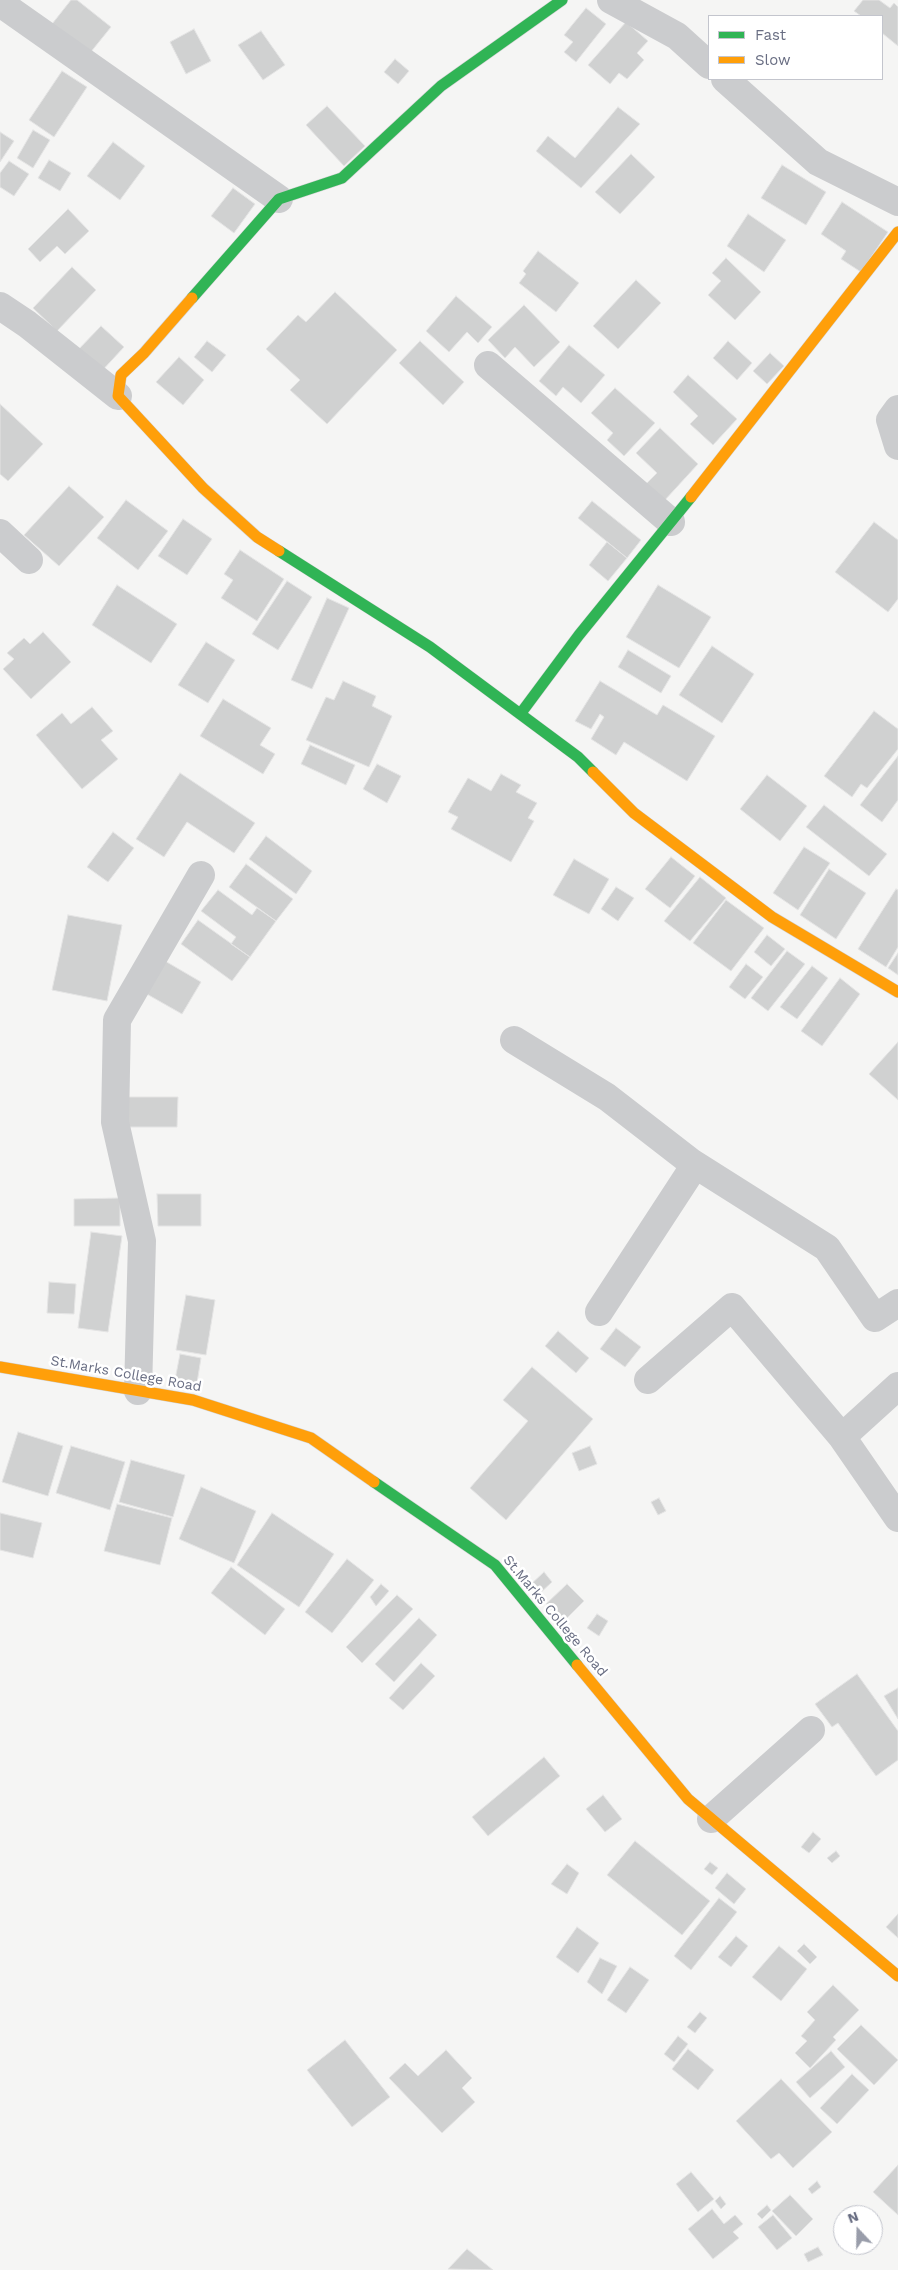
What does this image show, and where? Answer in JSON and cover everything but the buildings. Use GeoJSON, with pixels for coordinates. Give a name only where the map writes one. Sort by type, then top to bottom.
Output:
{"type":"FeatureCollection","features":[{"type":"Feature","properties":{"kind":"street"},"geometry":{"type":"LineString","coordinates":[[118,396],[121,375],[144,353],[279,198],[342,178],[441,86],[562,0]]}},
{"type":"Feature","properties":{"kind":"street"},"geometry":{"type":"LineString","coordinates":[[611,0],[677,36],[708,64]]}},
{"type":"Feature","properties":{"kind":"street"},"geometry":{"type":"LineString","coordinates":[[13,5],[279,198]]}},
{"type":"Feature","properties":{"kind":"street"},"geometry":{"type":"LineString","coordinates":[[725,80],[818,162],[898,202]]}},
{"type":"Feature","properties":{"kind":"street"},"geometry":{"type":"LineString","coordinates":[[521,713],[579,635],[671,522],[898,232]]}},
{"type":"Feature","properties":{"kind":"street"},"geometry":{"type":"LineString","coordinates":[[0,306],[27,324],[118,396],[203,488],[257,537],[430,647],[521,713],[578,757],[634,813],[772,917],[898,992]]}},
{"type":"Feature","properties":{"kind":"street"},"geometry":{"type":"LineString","coordinates":[[488,365],[671,522]]}},
{"type":"Feature","properties":{"kind":"street"},"geometry":{"type":"LineString","coordinates":[[898,409],[890,420],[898,446]]}},
{"type":"Feature","properties":{"kind":"street"},"geometry":{"type":"LineString","coordinates":[[0,533],[29,560]]}},
{"type":"Feature","properties":{"kind":"street"},"geometry":{"type":"LineString","coordinates":[[138,1391],[142,1241],[115,1122],[117,1020],[201,875]]}},
{"type":"Feature","properties":{"kind":"street"},"geometry":{"type":"LineString","coordinates":[[514,1040],[607,1097],[695,1165],[827,1248],[874,1318],[898,1302]]}},
{"type":"Feature","properties":{"kind":"street"},"geometry":{"type":"LineString","coordinates":[[599,1312],[695,1165]]}},
{"type":"Feature","properties":{"kind":"street"},"geometry":{"type":"LineString","coordinates":[[648,1380],[732,1307],[842,1437],[898,1518]]}},
{"type":"Feature","properties":{"kind":"street","name":"St.Marks College Road"},"geometry":{"type":"LineString","coordinates":[[0,1367],[193,1400],[311,1438],[495,1566],[688,1800],[898,1976]]}},
{"type":"Feature","properties":{"kind":"street"},"geometry":{"type":"LineString","coordinates":[[842,1437],[898,1386]]}},
{"type":"Feature","properties":{"kind":"street"},"geometry":{"type":"LineString","coordinates":[[711,1819],[810,1730]]}},
{"type":"Feature","properties":{"kind":"traffic: fast"},"geometry":{"type":"LineString","coordinates":[[192,298],[279,199],[342,178],[441,86],[562,0]]}},
{"type":"Feature","properties":{"kind":"traffic: fast"},"geometry":{"type":"LineString","coordinates":[[521,713],[579,635],[691,497]]}},
{"type":"Feature","properties":{"kind":"traffic: fast"},"geometry":{"type":"LineString","coordinates":[[279,551],[430,647],[578,757],[593,772]]}},
{"type":"Feature","properties":{"kind":"traffic: fast"},"geometry":{"type":"LineString","coordinates":[[374,1482],[495,1565],[577,1665]]}},
{"type":"Feature","properties":{"kind":"traffic: slow"},"geometry":{"type":"LineString","coordinates":[[691,497],[898,232]]}},
{"type":"Feature","properties":{"kind":"traffic: slow"},"geometry":{"type":"LineString","coordinates":[[192,298],[144,353],[121,375],[118,396],[203,488],[257,537],[279,551]]}},
{"type":"Feature","properties":{"kind":"traffic: slow"},"geometry":{"type":"LineString","coordinates":[[593,772],[634,813],[772,917],[898,992]]}},
{"type":"Feature","properties":{"kind":"traffic: slow"},"geometry":{"type":"LineString","coordinates":[[0,1367],[193,1400],[311,1438],[374,1482]]}},
{"type":"Feature","properties":{"kind":"traffic: slow"},"geometry":{"type":"LineString","coordinates":[[577,1665],[688,1799],[898,1976]]}}]}
